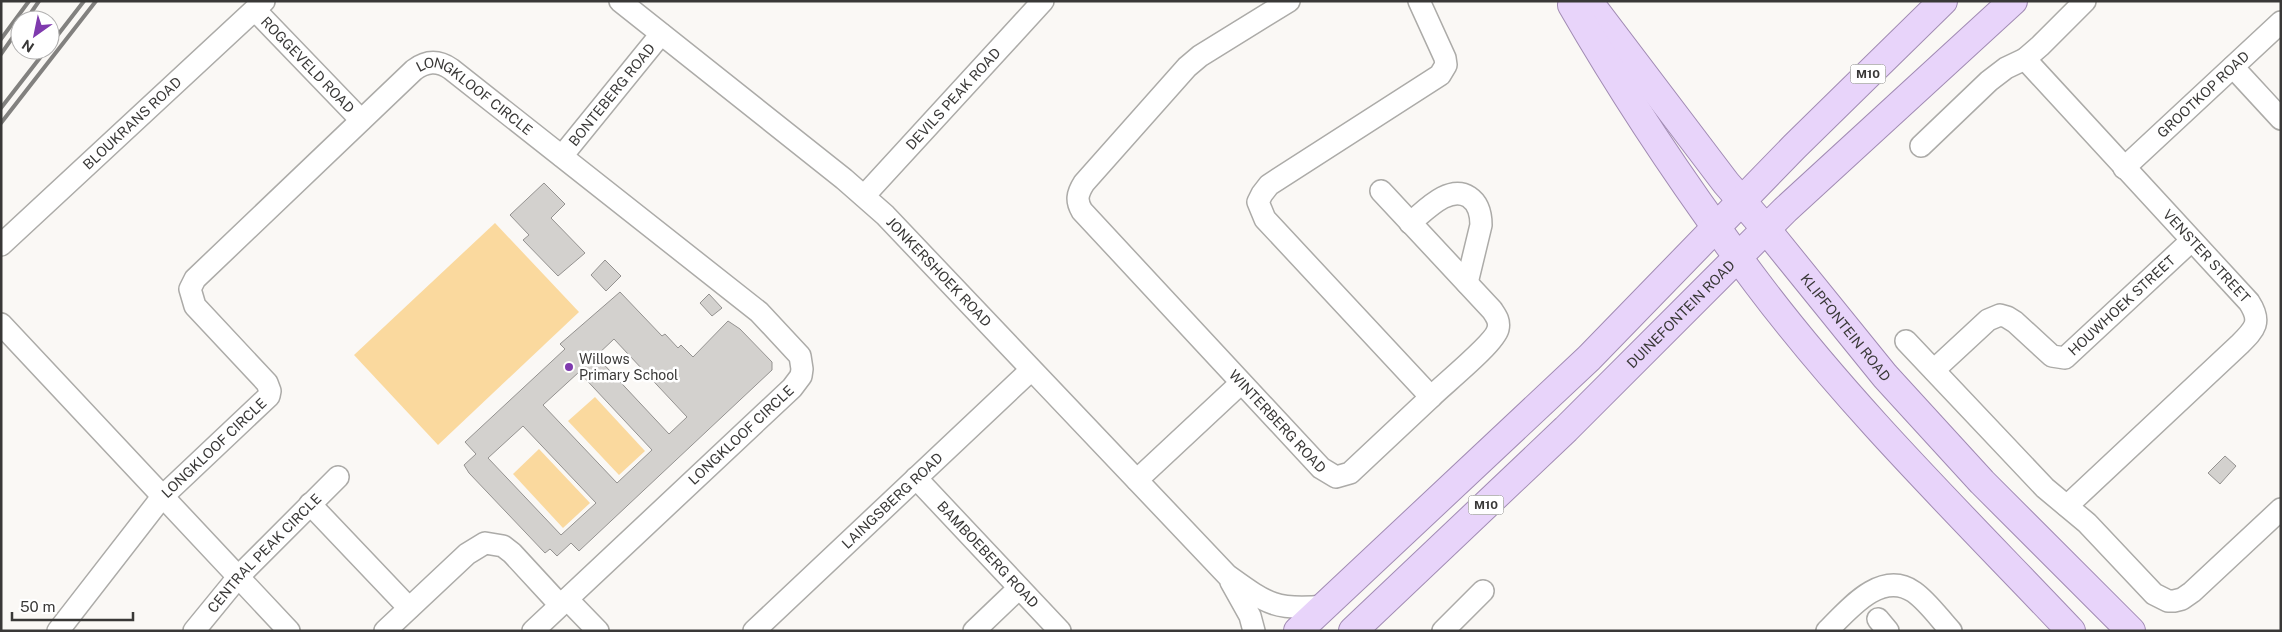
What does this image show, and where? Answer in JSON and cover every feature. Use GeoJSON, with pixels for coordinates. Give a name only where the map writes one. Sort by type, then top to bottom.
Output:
{"type":"FeatureCollection","features":[{"type":"Feature","properties":{"kind":"main road"},"geometry":{"type":"LineString","coordinates":[[1570,1],[1631,105],[1757,284],[1843,387],[2071,631]]}},
{"type":"Feature","properties":{"kind":"main road","name":"KLIPFONTEIN ROAD"},"geometry":{"type":"LineString","coordinates":[[1588,1],[1742,203],[1766,229],[1880,369],[1982,482],[2130,631]]}},
{"type":"Feature","properties":{"kind":"main road","name":"M10"},"geometry":{"type":"LineString","coordinates":[[1298,631],[1589,358],[1742,203],[1787,154],[1943,1]]}},
{"type":"Feature","properties":{"kind":"main road","name":"DUINEFONTEIN ROAD"},"geometry":{"type":"LineString","coordinates":[[1353,631],[1566,430],[1766,229],[2013,1]]}},
{"type":"Feature","properties":{"kind":"street","name":"JONKERSHOEK ROAD"},"geometry":{"type":"LineString","coordinates":[[620,1],[864,196],[1227,575],[1254,595],[1283,608],[1298,609],[1324,606]]}},
{"type":"Feature","properties":{"kind":"street","name":"DEVILS PEAK ROAD"},"geometry":{"type":"LineString","coordinates":[[864,196],[1043,1]]}},
{"type":"Feature","properties":{"kind":"street","name":"WINTERBERG ROAD"},"geometry":{"type":"LineString","coordinates":[[1289,1],[1200,56],[1187,67],[1084,183],[1078,197],[1078,204],[1082,211],[1321,468],[1336,477],[1350,473],[1488,343],[1499,326],[1492,310],[1467,283]]}},
{"type":"Feature","properties":{"kind":"street"},"geometry":{"type":"LineString","coordinates":[[1419,1],[1445,58],[1446,65],[1440,75],[1269,185],[1258,202],[1265,219],[1431,397]]}},
{"type":"Feature","properties":{"kind":"street"},"geometry":{"type":"LineString","coordinates":[[1920,146],[1989,82],[2006,68],[2025,59],[2084,1]]}},
{"type":"Feature","properties":{"kind":"street","name":"ROGGEVELD ROAD"},"geometry":{"type":"LineString","coordinates":[[259,5],[361,120]]}},
{"type":"Feature","properties":{"kind":"street","name":"BLOUKRANS ROAD"},"geometry":{"type":"LineString","coordinates":[[1,245],[259,5]]}},
{"type":"Feature","properties":{"kind":"street","name":"GROOTKOP ROAD"},"geometry":{"type":"LineString","coordinates":[[2124,168],[2281,22]]}},
{"type":"Feature","properties":{"kind":"street","name":"BONTEBERG ROAD"},"geometry":{"type":"LineString","coordinates":[[562,156],[661,34]]}},
{"type":"Feature","properties":{"kind":"street","name":"VENSTER STREET"},"geometry":{"type":"LineString","coordinates":[[2025,59],[2249,302],[2256,317],[2253,331],[2067,506]]}},
{"type":"Feature","properties":{"kind":"street","name":"LONGKLOOF CIRCLE"},"geometry":{"type":"LineString","coordinates":[[58,631],[162,497],[266,400],[270,392],[267,383],[254,367],[195,306],[190,289],[195,279],[419,66],[424,63],[438,62],[451,69],[759,312],[800,356],[801,376],[792,388],[533,631]]}},
{"type":"Feature","properties":{"kind":"street"},"geometry":{"type":"LineString","coordinates":[[2233,68],[2281,119]]}},
{"type":"Feature","properties":{"kind":"street"},"geometry":{"type":"LineString","coordinates":[[1381,191],[1467,283]]}},
{"type":"Feature","properties":{"kind":"street"},"geometry":{"type":"LineString","coordinates":[[1410,223],[1448,195],[1464,194],[1471,199],[1481,215],[1482,225],[1467,283]]}},
{"type":"Feature","properties":{"kind":"street","name":"HOUWHOEK STREET"},"geometry":{"type":"LineString","coordinates":[[1934,370],[1988,320],[2000,315],[2007,316],[2015,322],[2052,356],[2065,358],[2191,241]]}},
{"type":"Feature","properties":{"kind":"street"},"geometry":{"type":"LineString","coordinates":[[1,324],[289,631]]}},
{"type":"Feature","properties":{"kind":"street"},"geometry":{"type":"LineString","coordinates":[[1906,341],[2045,488],[2087,523],[2154,594],[2168,601],[2182,599],[2192,592],[2281,509]]}},
{"type":"Feature","properties":{"kind":"street","name":"LAINGSBERG ROAD"},"geometry":{"type":"LineString","coordinates":[[754,631],[1031,370]]}},
{"type":"Feature","properties":{"kind":"street"},"geometry":{"type":"LineString","coordinates":[[1137,480],[1240,383]]}},
{"type":"Feature","properties":{"kind":"street","name":"CENTRAL PEAK CIRCLE"},"geometry":{"type":"LineString","coordinates":[[194,631],[239,576],[338,478]]}},
{"type":"Feature","properties":{"kind":"street","name":"BAMBOEBERG ROAD"},"geometry":{"type":"LineString","coordinates":[[916,478],[1060,631]]}},
{"type":"Feature","properties":{"kind":"street"},"geometry":{"type":"LineString","coordinates":[[310,504],[409,608]]}},
{"type":"Feature","properties":{"kind":"street"},"geometry":{"type":"LineString","coordinates":[[385,631],[466,554],[485,543],[503,546],[512,553],[563,602],[598,631]]}},
{"type":"Feature","properties":{"kind":"street","name":"JONKERSHOEK ROAD"},"geometry":{"type":"LineString","coordinates":[[1227,575],[1250,616],[1254,631]]}},
{"type":"Feature","properties":{"kind":"street"},"geometry":{"type":"LineString","coordinates":[[1827,631],[1866,595],[1882,587],[1895,585],[1908,588],[1919,596],[1951,631]]}},
{"type":"Feature","properties":{"kind":"street"},"geometry":{"type":"LineString","coordinates":[[974,631],[1019,588]]}},
{"type":"Feature","properties":{"kind":"street"},"geometry":{"type":"LineString","coordinates":[[1443,631],[1483,591]]}},
{"type":"Feature","properties":{"kind":"shaded area"},"geometry":{"type":"Polygon","coordinates":[[[495,223],[579,312],[438,445],[354,355],[495,223]]]}},
{"type":"Feature","properties":{"kind":"shaded area"},"geometry":{"type":"Polygon","coordinates":[[[595,397],[645,451],[619,475],[568,421],[595,397]]]}},
{"type":"Feature","properties":{"kind":"shaded area"},"geometry":{"type":"Polygon","coordinates":[[[539,449],[590,503],[563,528],[513,474],[539,449]]]}},
{"type":"Feature","properties":{"kind":"building"},"geometry":{"type":"Polygon","coordinates":[[[544,183],[565,204],[551,218],[585,253],[558,276],[523,240],[529,235],[510,215],[544,183]]]}},
{"type":"Feature","properties":{"kind":"building"},"geometry":{"type":"Polygon","coordinates":[[[605,260],[621,276],[606,291],[591,275],[605,260]]]}},
{"type":"Feature","properties":{"kind":"building"},"geometry":{"type":"Polygon","coordinates":[[[620,292],[662,336],[665,334],[678,348],[681,345],[693,357],[728,321],[740,329],[772,362],[772,370],[579,551],[571,543],[557,556],[550,549],[545,553],[469,473],[464,465],[476,454],[465,442],[565,349],[560,344],[620,292]],[[614,339],[596,356],[669,434],[687,417],[614,339]],[[579,372],[543,405],[617,483],[652,450],[579,372]],[[523,426],[488,458],[561,535],[596,503],[523,426]]]}},
{"type":"Feature","properties":{"kind":"building"},"geometry":{"type":"Polygon","coordinates":[[[709,294],[722,308],[712,316],[700,303],[709,294]]]}},
{"type":"Feature","properties":{"kind":"building"},"geometry":{"type":"Polygon","coordinates":[[[2225,456],[2236,466],[2220,484],[2208,473],[2225,456]]]}},
{"type":"Feature","properties":{"kind":"railway"},"geometry":{"type":"LineString","coordinates":[[1,39],[29,1]]}},
{"type":"Feature","properties":{"kind":"railway"},"geometry":{"type":"LineString","coordinates":[[33,10],[39,1]]}},
{"type":"Feature","properties":{"kind":"railway"},"geometry":{"type":"LineString","coordinates":[[60,32],[84,1]]}},
{"type":"Feature","properties":{"kind":"railway"},"geometry":{"type":"LineString","coordinates":[[1,123],[96,1]]}},
{"type":"Feature","properties":{"kind":"railway"},"geometry":{"type":"LineString","coordinates":[[1,54],[10,41]]}},
{"type":"Feature","properties":{"kind":"railway"},"geometry":{"type":"LineString","coordinates":[[1,108],[38,60]]}},
{"type":"Feature","properties":{"kind":"place","name":"Willows Primary School"},"geometry":{"type":"Point","coordinates":[569,367]}}]}
